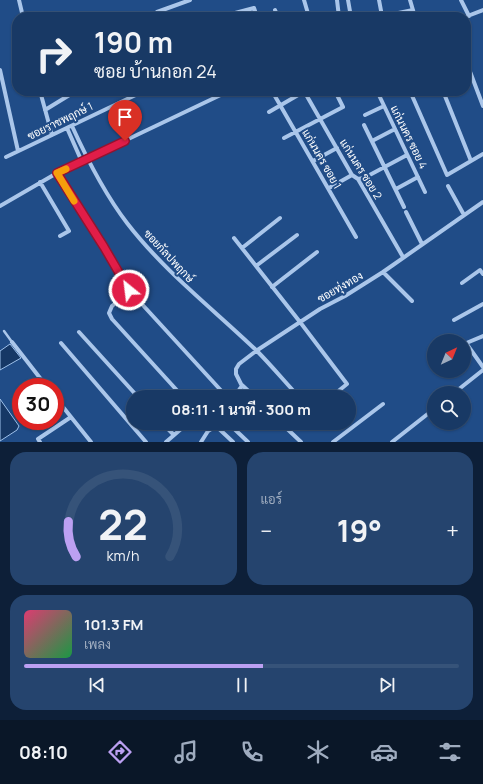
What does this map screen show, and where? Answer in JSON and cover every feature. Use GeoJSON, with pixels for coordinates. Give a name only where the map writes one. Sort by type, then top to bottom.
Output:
{"type":"FeatureCollection","features":[{"type":"Feature","properties":{"kind":"street"},"geometry":{"type":"LineString","coordinates":[[19,0],[22,12]]}},
{"type":"Feature","properties":{"kind":"street"},"geometry":{"type":"LineString","coordinates":[[174,0],[175,6]]}},
{"type":"Feature","properties":{"kind":"street"},"geometry":{"type":"LineString","coordinates":[[157,12],[190,0]]}},
{"type":"Feature","properties":{"kind":"street"},"geometry":{"type":"LineString","coordinates":[[304,0],[308,12]]}},
{"type":"Feature","properties":{"kind":"street"},"geometry":{"type":"LineString","coordinates":[[337,0],[338,12]]}},
{"type":"Feature","properties":{"kind":"street"},"geometry":{"type":"LineString","coordinates":[[348,0],[349,12]]}},
{"type":"Feature","properties":{"kind":"street"},"geometry":{"type":"LineString","coordinates":[[379,0],[380,12]]}},
{"type":"Feature","properties":{"kind":"street"},"geometry":{"type":"LineString","coordinates":[[403,12],[412,10],[410,0]]}},
{"type":"Feature","properties":{"kind":"street"},"geometry":{"type":"LineString","coordinates":[[461,0],[466,12]]}},
{"type":"Feature","properties":{"kind":"street"},"geometry":{"type":"LineString","coordinates":[[240,12],[254,8],[255,12]]}},
{"type":"Feature","properties":{"kind":"street"},"geometry":{"type":"LineString","coordinates":[[471,14],[483,10]]}},
{"type":"Feature","properties":{"kind":"street"},"geometry":{"type":"LineString","coordinates":[[0,70],[18,152]]}},
{"type":"Feature","properties":{"kind":"street"},"geometry":{"type":"LineString","coordinates":[[471,75],[483,106]]}},
{"type":"Feature","properties":{"kind":"street"},"geometry":{"type":"LineString","coordinates":[[41,96],[52,135]]}},
{"type":"Feature","properties":{"kind":"street"},"geometry":{"type":"LineString","coordinates":[[45,110],[68,96]]}},
{"type":"Feature","properties":{"kind":"street","name":"ซอยราชพฤกษ์ 1"},"geometry":{"type":"LineString","coordinates":[[6,157],[134,96]]}},
{"type":"Feature","properties":{"kind":"street"},"geometry":{"type":"LineString","coordinates":[[0,206],[57,173],[219,96]]}},
{"type":"Feature","properties":{"kind":"street","name":"แก่นนคร ซอย 1"},"geometry":{"type":"LineString","coordinates":[[275,96],[356,237]]}},
{"type":"Feature","properties":{"kind":"street"},"geometry":{"type":"LineString","coordinates":[[269,112],[295,96]]}},
{"type":"Feature","properties":{"kind":"street","name":"แก่นนคร ซอย 2"},"geometry":{"type":"LineString","coordinates":[[307,96],[352,175],[358,179],[403,257]]}},
{"type":"Feature","properties":{"kind":"street"},"geometry":{"type":"LineString","coordinates":[[284,138],[344,107],[338,96]]}},
{"type":"Feature","properties":{"kind":"street","name":"แก่นนคร ซอย 4"},"geometry":{"type":"LineString","coordinates":[[379,96],[425,192]]}},
{"type":"Feature","properties":{"kind":"street"},"geometry":{"type":"LineString","coordinates":[[412,96],[447,175],[483,154]]}},
{"type":"Feature","properties":{"kind":"street"},"geometry":{"type":"LineString","coordinates":[[445,96],[471,161]]}},
{"type":"Feature","properties":{"kind":"street"},"geometry":{"type":"LineString","coordinates":[[365,115],[384,106]]}},
{"type":"Feature","properties":{"kind":"street"},"geometry":{"type":"LineString","coordinates":[[364,125],[404,207]]}},
{"type":"Feature","properties":{"kind":"street","name":"ซอยกัลปพฤกษ์"},"geometry":{"type":"LineString","coordinates":[[72,126],[87,159],[112,202],[144,245],[184,286],[256,351],[292,390]]}},
{"type":"Feature","properties":{"kind":"street"},"geometry":{"type":"LineString","coordinates":[[67,128],[82,162]]}},
{"type":"Feature","properties":{"kind":"street"},"geometry":{"type":"LineString","coordinates":[[372,141],[395,129]]}},
{"type":"Feature","properties":{"kind":"street"},"geometry":{"type":"LineString","coordinates":[[313,161],[337,148]]}},
{"type":"Feature","properties":{"kind":"street"},"geometry":{"type":"LineString","coordinates":[[358,179],[408,155]]}},
{"type":"Feature","properties":{"kind":"street"},"geometry":{"type":"LineString","coordinates":[[57,173],[104,247],[129,290],[222,390]]}},
{"type":"Feature","properties":{"kind":"street"},"geometry":{"type":"LineString","coordinates":[[329,188],[352,175]]}},
{"type":"Feature","properties":{"kind":"street"},"geometry":{"type":"LineString","coordinates":[[396,189],[418,177]]}},
{"type":"Feature","properties":{"kind":"street"},"geometry":{"type":"LineString","coordinates":[[40,182],[69,231],[60,236]]}},
{"type":"Feature","properties":{"kind":"street"},"geometry":{"type":"LineString","coordinates":[[448,186],[464,215]]}},
{"type":"Feature","properties":{"kind":"street","name":"ซอยทุ่งทอง"},"geometry":{"type":"LineString","coordinates":[[242,385],[236,374],[236,369],[239,364],[256,351],[320,309],[383,272],[483,202]]}},
{"type":"Feature","properties":{"kind":"street"},"geometry":{"type":"LineString","coordinates":[[406,212],[422,244]]}},
{"type":"Feature","properties":{"kind":"street"},"geometry":{"type":"LineString","coordinates":[[242,248],[280,218]]}},
{"type":"Feature","properties":{"kind":"street"},"geometry":{"type":"LineString","coordinates":[[256,266],[297,236]]}},
{"type":"Feature","properties":{"kind":"street"},"geometry":{"type":"LineString","coordinates":[[234,238],[347,384],[340,390]]}},
{"type":"Feature","properties":{"kind":"street"},"geometry":{"type":"LineString","coordinates":[[272,287],[317,252]]}},
{"type":"Feature","properties":{"kind":"street"},"geometry":{"type":"LineString","coordinates":[[462,283],[480,270],[483,274]]}},
{"type":"Feature","properties":{"kind":"street"},"geometry":{"type":"LineString","coordinates":[[383,272],[412,301]]}},
{"type":"Feature","properties":{"kind":"street"},"geometry":{"type":"LineString","coordinates":[[129,290],[126,296],[112,306],[109,313],[177,390]]}},
{"type":"Feature","properties":{"kind":"street"},"geometry":{"type":"LineString","coordinates":[[454,320],[483,304]]}},
{"type":"Feature","properties":{"kind":"street"},"geometry":{"type":"LineString","coordinates":[[79,332],[132,390]]}},
{"type":"Feature","properties":{"kind":"street"},"geometry":{"type":"LineString","coordinates":[[471,341],[483,336]]}},
{"type":"Feature","properties":{"kind":"street"},"geometry":{"type":"LineString","coordinates":[[12,342],[40,378]]}},
{"type":"Feature","properties":{"kind":"street"},"geometry":{"type":"LineString","coordinates":[[61,342],[146,442]]}},
{"type":"Feature","properties":{"kind":"street"},"geometry":{"type":"LineString","coordinates":[[471,351],[483,366]]}},
{"type":"Feature","properties":{"kind":"street"},"geometry":{"type":"LineString","coordinates":[[463,386],[483,370]]}},
{"type":"Feature","properties":{"kind":"street"},"geometry":{"type":"LineString","coordinates":[[239,390],[242,385],[247,390]]}},
{"type":"Feature","properties":{"kind":"street"},"geometry":{"type":"LineString","coordinates":[[333,442],[383,404]]}},
{"type":"Feature","properties":{"kind":"street"},"geometry":{"type":"LineString","coordinates":[[64,408],[91,442]]}},
{"type":"Feature","properties":{"kind":"street"},"geometry":{"type":"LineString","coordinates":[[392,442],[427,414]]}},
{"type":"Feature","properties":{"kind":"street"},"geometry":{"type":"LineString","coordinates":[[40,442],[38,439],[71,416]]}},
{"type":"Feature","properties":{"kind":"street"},"geometry":{"type":"LineString","coordinates":[[169,430],[174,435]]}},
{"type":"Feature","properties":{"kind":"street"},"geometry":{"type":"LineString","coordinates":[[166,442],[180,430]]}},
{"type":"Feature","properties":{"kind":"street"},"geometry":{"type":"LineString","coordinates":[[201,442],[210,430]]}},
{"type":"Feature","properties":{"kind":"street"},"geometry":{"type":"LineString","coordinates":[[220,430],[233,442]]}},
{"type":"Feature","properties":{"kind":"street"},"geometry":{"type":"LineString","coordinates":[[235,430],[248,442]]}},
{"type":"Feature","properties":{"kind":"street"},"geometry":{"type":"LineString","coordinates":[[288,430],[301,442]]}},
{"type":"Feature","properties":{"kind":"street"},"geometry":{"type":"LineString","coordinates":[[339,438],[342,442]]}},
{"type":"Feature","properties":{"kind":"lane"},"geometry":{"type":"LineString","coordinates":[[4,331],[12,342]]}},
{"type":"Feature","properties":{"kind":"water"},"geometry":{"type":"Polygon","coordinates":[[[10,344],[21,358],[0,370],[0,351],[10,344]]]}},
{"type":"Feature","properties":{"kind":"water"},"geometry":{"type":"Polygon","coordinates":[[[0,399],[12,416],[12,430],[17,430],[0,441],[0,399]]]}},
{"type":"Feature","properties":{"kind":"slow traffic"},"geometry":{"type":"LineString","coordinates":[[66,169],[57,173],[74,201]]}},
{"type":"Feature","properties":{"kind":"route"},"geometry":{"type":"LineString","coordinates":[[125,141],[57,173],[129,287],[129,290]]}}]}
